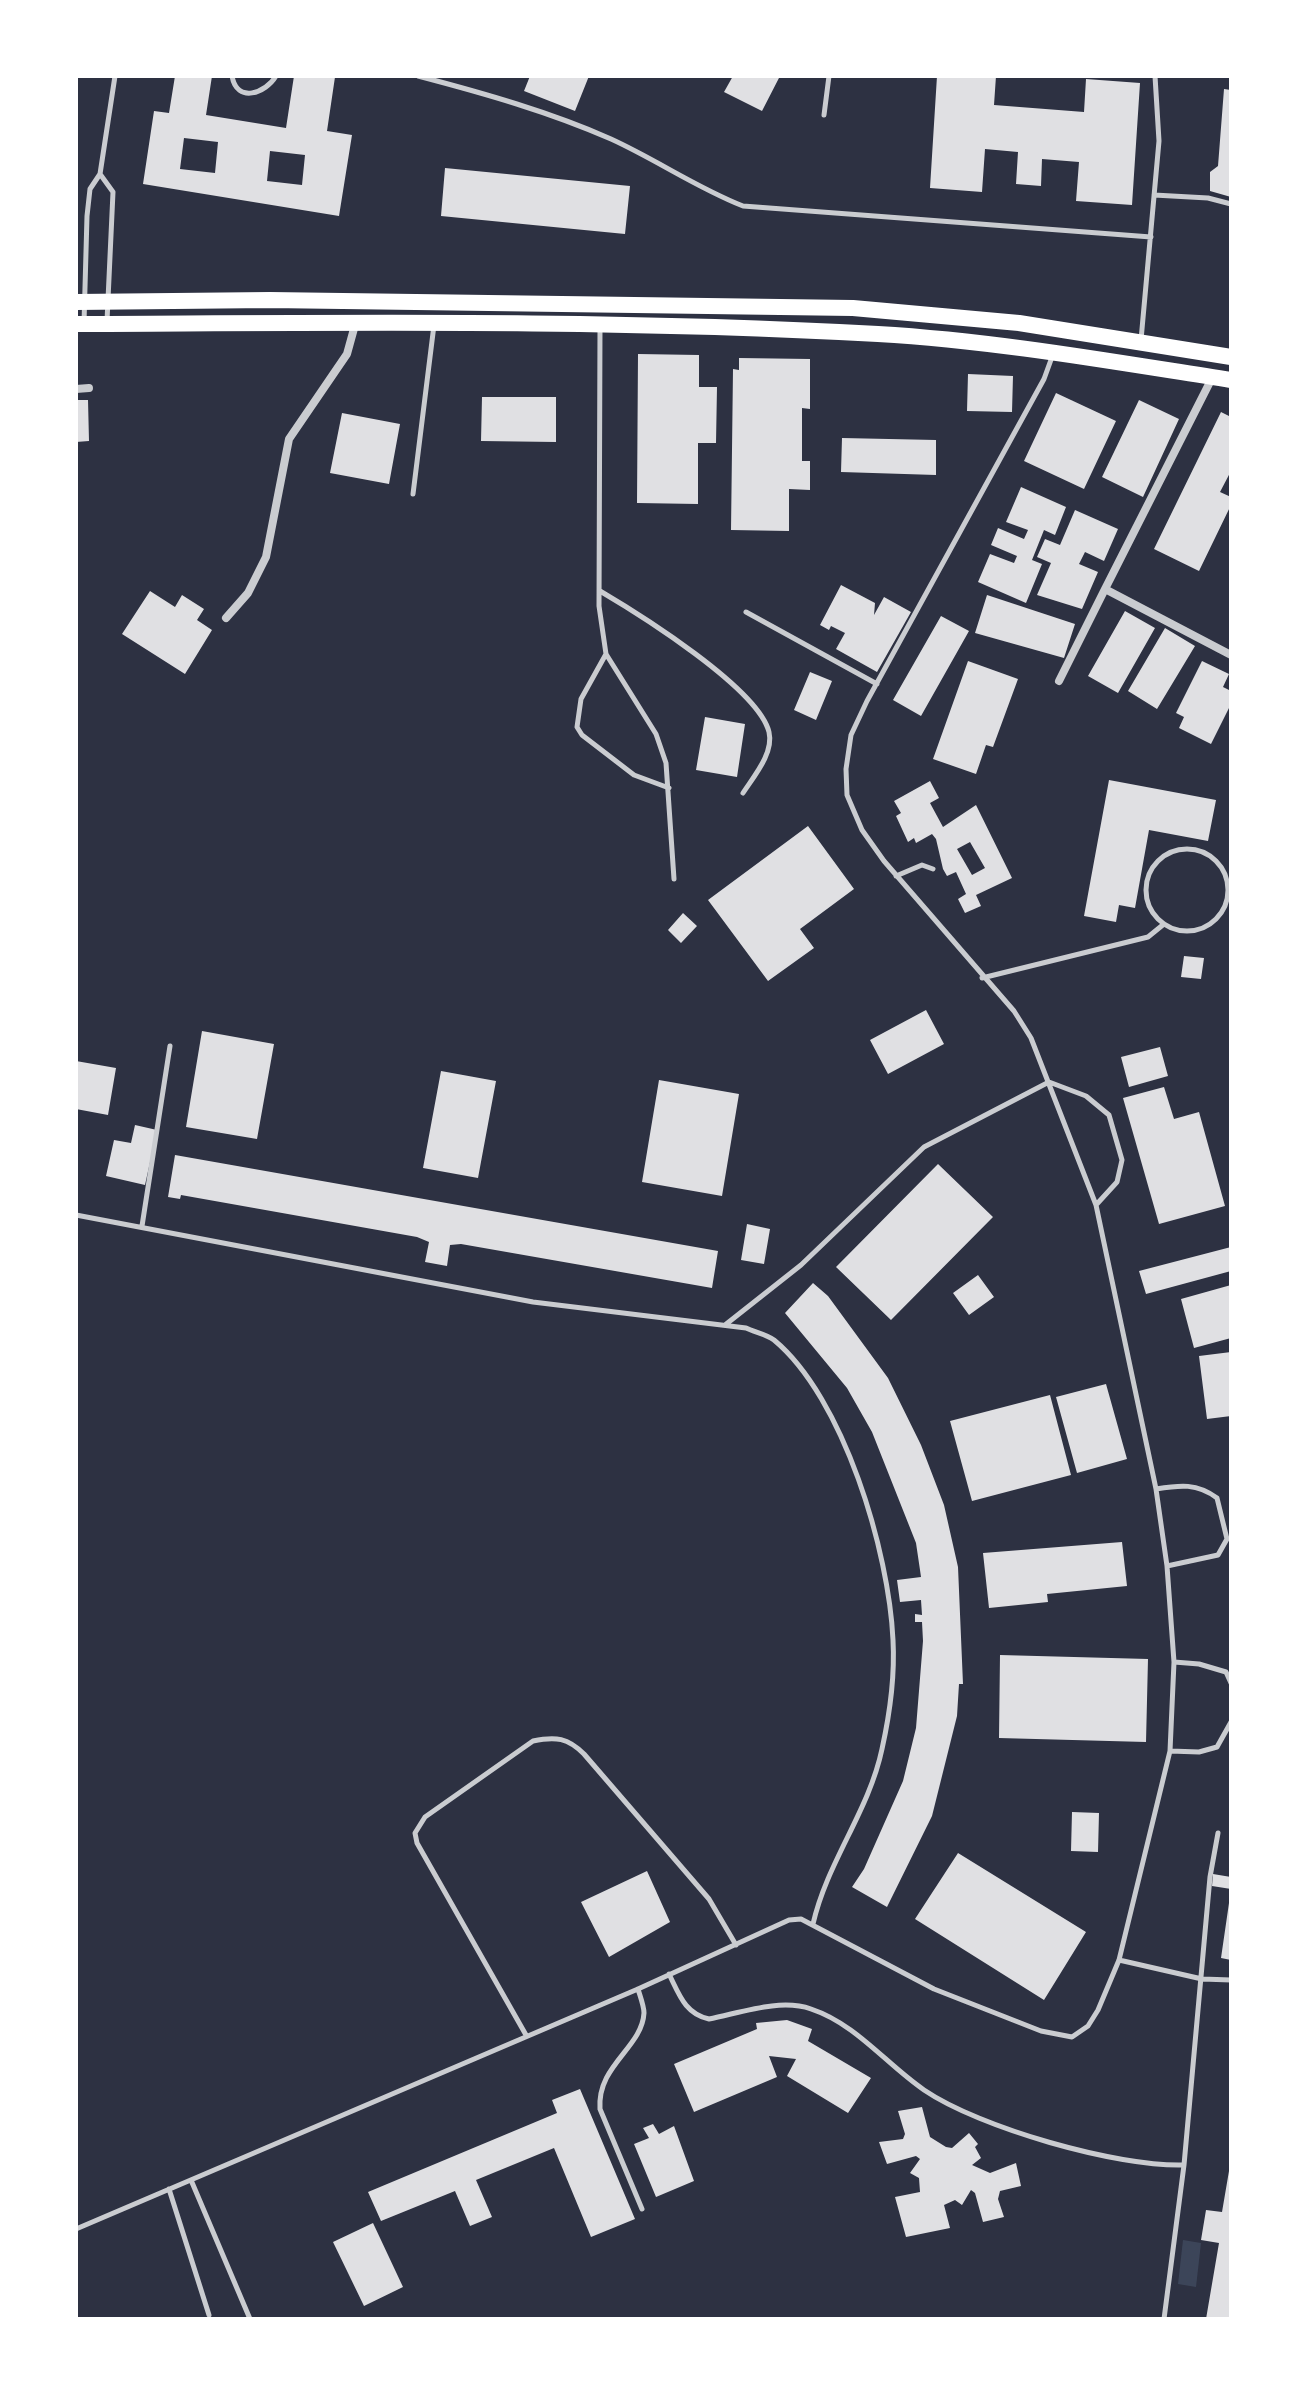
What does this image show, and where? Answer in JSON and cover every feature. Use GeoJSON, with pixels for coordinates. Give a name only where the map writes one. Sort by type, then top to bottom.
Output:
{"type":"FeatureCollection","features":[{"type":"Feature","properties":{"kind":"main road"},"geometry":{"type":"LineString","coordinates":[[80,302],[270,300],[853,308],[1019,323],[1231,357]]}},
{"type":"Feature","properties":{"kind":"main road"},"geometry":{"type":"LineString","coordinates":[[80,324],[600,326],[879,334],[1053,352],[1231,380]]}},
{"type":"Feature","properties":{"kind":"street"},"geometry":{"type":"LineString","coordinates":[[226,618],[248,593],[266,557],[289,439],[347,354],[355,325]]}},
{"type":"Feature","properties":{"kind":"street"},"geometry":{"type":"LineString","coordinates":[[1059,681],[1212,377]]}},
{"type":"Feature","properties":{"kind":"street"},"geometry":{"type":"LineString","coordinates":[[76,389],[89,388]]}},
{"type":"Feature","properties":{"kind":"street"},"geometry":{"type":"LineString","coordinates":[[1105,589],[1231,655]]}},
{"type":"Feature","properties":{"kind":"lane"},"geometry":{"type":"LineString","coordinates":[[80,324],[90,189],[100,174],[115,76]]}},
{"type":"Feature","properties":{"kind":"lane"},"geometry":{"type":"LineString","coordinates":[[232,76],[234,84],[242,91],[255,94],[267,90],[276,76]]}},
{"type":"Feature","properties":{"kind":"lane"},"geometry":{"type":"LineString","coordinates":[[418,76],[489,95],[609,138],[715,195],[743,206],[1151,237]]}},
{"type":"Feature","properties":{"kind":"lane"},"geometry":{"type":"LineString","coordinates":[[824,115],[829,76]]}},
{"type":"Feature","properties":{"kind":"lane"},"geometry":{"type":"LineString","coordinates":[[1141,341],[1159,141],[1155,76]]}},
{"type":"Feature","properties":{"kind":"lane"},"geometry":{"type":"LineString","coordinates":[[100,174],[113,192],[107,324]]}},
{"type":"Feature","properties":{"kind":"lane"},"geometry":{"type":"LineString","coordinates":[[1154,195],[1208,198],[1231,204]]}},
{"type":"Feature","properties":{"kind":"lane"},"geometry":{"type":"LineString","coordinates":[[413,494],[434,325]]}},
{"type":"Feature","properties":{"kind":"lane"},"geometry":{"type":"LineString","coordinates":[[600,326],[599,590],[606,654],[656,734],[666,763],[674,879]]}},
{"type":"Feature","properties":{"kind":"lane"},"geometry":{"type":"LineString","coordinates":[[76,2229],[638,1989],[789,1920],[801,1919],[813,1924],[934,1989],[1062,2037],[1072,2037],[1088,2026],[1119,1960],[1170,1751],[1174,1662],[1167,1566],[1156,1489],[1096,1205],[1031,1038],[1014,1011],[896,876],[862,830],[847,795],[846,769],[851,735],[1044,379],[1053,352]]}},
{"type":"Feature","properties":{"kind":"lane"},"geometry":{"type":"LineString","coordinates":[[599,590],[696,653],[758,711],[769,732],[768,749],[743,793]]}},
{"type":"Feature","properties":{"kind":"lane"},"geometry":{"type":"LineString","coordinates":[[746,612],[877,684]]}},
{"type":"Feature","properties":{"kind":"lane"},"geometry":{"type":"LineString","coordinates":[[606,654],[581,699],[577,727],[596,747],[634,775],[669,788]]}},
{"type":"Feature","properties":{"kind":"lane"},"geometry":{"type":"LineString","coordinates":[[1178,850],[1205,853],[1224,871],[1228,897],[1223,910],[1203,928],[1177,930],[1164,924],[1148,902],[1149,875],[1155,864],[1178,850]]}},
{"type":"Feature","properties":{"kind":"lane"},"geometry":{"type":"LineString","coordinates":[[896,876],[922,865],[933,869]]}},
{"type":"Feature","properties":{"kind":"lane"},"geometry":{"type":"LineString","coordinates":[[982,978],[1148,937],[1164,924]]}},
{"type":"Feature","properties":{"kind":"lane"},"geometry":{"type":"LineString","coordinates":[[142,1226],[170,1046]]}},
{"type":"Feature","properties":{"kind":"lane"},"geometry":{"type":"LineString","coordinates":[[724,1325],[801,1265],[924,1147],[1049,1082],[1086,1096],[1109,1115],[1122,1160],[1117,1182],[1096,1205]]}},
{"type":"Feature","properties":{"kind":"lane"},"geometry":{"type":"LineString","coordinates":[[76,1215],[533,1302],[746,1328],[773,1339],[830,1414],[870,1508],[893,1638],[893,1695],[882,1752],[866,1801],[838,1856],[813,1924]]}},
{"type":"Feature","properties":{"kind":"lane"},"geometry":{"type":"LineString","coordinates":[[1156,1489],[1182,1485],[1208,1491],[1217,1498],[1227,1539],[1218,1555],[1167,1566]]}},
{"type":"Feature","properties":{"kind":"lane"},"geometry":{"type":"LineString","coordinates":[[1174,1662],[1199,1664],[1226,1672],[1231,1683]]}},
{"type":"Feature","properties":{"kind":"lane"},"geometry":{"type":"LineString","coordinates":[[1170,1751],[1199,1752],[1217,1747],[1231,1722]]}},
{"type":"Feature","properties":{"kind":"lane"},"geometry":{"type":"LineString","coordinates":[[526,2035],[415,1833],[425,1817],[533,1741],[553,1737],[572,1742],[584,1754],[709,1899],[736,1945]]}},
{"type":"Feature","properties":{"kind":"lane"},"geometry":{"type":"LineString","coordinates":[[1164,2319],[1184,2165],[1210,1877],[1218,1833]]}},
{"type":"Feature","properties":{"kind":"lane"},"geometry":{"type":"LineString","coordinates":[[1119,1960],[1202,1979],[1231,1980]]}},
{"type":"Feature","properties":{"kind":"lane"},"geometry":{"type":"LineString","coordinates":[[669,1974],[687,2009],[700,2018],[709,2019],[774,2006],[808,2008],[853,2032],[918,2085],[964,2114],[1100,2154],[1162,2166],[1184,2165]]}},
{"type":"Feature","properties":{"kind":"lane"},"geometry":{"type":"LineString","coordinates":[[638,1989],[644,2013],[640,2026],[614,2061],[599,2095],[600,2109],[642,2209]]}},
{"type":"Feature","properties":{"kind":"lane"},"geometry":{"type":"LineString","coordinates":[[191,2180],[250,2319]]}},
{"type":"Feature","properties":{"kind":"lane"},"geometry":{"type":"LineString","coordinates":[[169,2189],[209,2315]]}},
{"type":"Feature","properties":{"kind":"shaded area"},"geometry":{"type":"Polygon","coordinates":[[[1183,2240],[1201,2243],[1196,2287],[1178,2284],[1183,2240]]]}},
{"type":"Feature","properties":{"kind":"building"},"geometry":{"type":"Polygon","coordinates":[[[175,76],[212,76],[206,115],[286,128],[294,76],[335,77],[327,131],[352,135],[339,216],[143,184],[154,111],[169,113],[175,76]],[[184,138],[180,169],[215,173],[218,142],[184,138]],[[270,151],[267,181],[302,185],[305,155],[270,151]]]}},
{"type":"Feature","properties":{"kind":"building"},"geometry":{"type":"Polygon","coordinates":[[[530,76],[589,76],[575,111],[524,91],[530,76]]]}},
{"type":"Feature","properties":{"kind":"building"},"geometry":{"type":"Polygon","coordinates":[[[733,76],[780,76],[762,111],[724,92],[733,76]]]}},
{"type":"Feature","properties":{"kind":"building"},"geometry":{"type":"Polygon","coordinates":[[[937,76],[996,76],[994,105],[1084,112],[1086,79],[1140,83],[1132,205],[1076,201],[1079,162],[1042,159],[1041,186],[1016,184],[1018,152],[985,149],[982,192],[930,188],[937,76]]]}},
{"type":"Feature","properties":{"kind":"building"},"geometry":{"type":"Polygon","coordinates":[[[1224,89],[1231,90],[1231,197],[1210,191],[1210,172],[1218,166],[1224,89]]]}},
{"type":"Feature","properties":{"kind":"building"},"geometry":{"type":"Polygon","coordinates":[[[445,168],[630,186],[625,234],[441,216],[445,168]]]}},
{"type":"Feature","properties":{"kind":"building"},"geometry":{"type":"Polygon","coordinates":[[[638,354],[699,355],[699,387],[717,387],[716,443],[698,443],[698,504],[637,503],[638,354]]]}},
{"type":"Feature","properties":{"kind":"building"},"geometry":{"type":"Polygon","coordinates":[[[739,358],[810,359],[810,409],[802,408],[802,461],[810,461],[810,490],[789,489],[789,531],[731,530],[733,369],[739,370],[739,358]]]}},
{"type":"Feature","properties":{"kind":"building"},"geometry":{"type":"Polygon","coordinates":[[[968,374],[1013,376],[1012,412],[967,411],[968,374]]]}},
{"type":"Feature","properties":{"kind":"building"},"geometry":{"type":"Polygon","coordinates":[[[1056,393],[1116,421],[1084,489],[1024,461],[1056,393]]]}},
{"type":"Feature","properties":{"kind":"building"},"geometry":{"type":"Polygon","coordinates":[[[482,397],[556,397],[556,442],[481,441],[482,397]]]}},
{"type":"Feature","properties":{"kind":"building"},"geometry":{"type":"Polygon","coordinates":[[[76,400],[88,400],[89,441],[76,442],[76,400]]]}},
{"type":"Feature","properties":{"kind":"building"},"geometry":{"type":"Polygon","coordinates":[[[1139,400],[1179,419],[1143,497],[1102,477],[1139,400]]]}},
{"type":"Feature","properties":{"kind":"building"},"geometry":{"type":"Polygon","coordinates":[[[1221,412],[1231,417],[1231,471],[1220,492],[1231,497],[1231,505],[1199,571],[1154,549],[1221,412]]]}},
{"type":"Feature","properties":{"kind":"building"},"geometry":{"type":"Polygon","coordinates":[[[342,413],[400,424],[389,484],[330,473],[342,413]]]}},
{"type":"Feature","properties":{"kind":"building"},"geometry":{"type":"Polygon","coordinates":[[[842,438],[936,440],[936,475],[841,472],[842,438]]]}},
{"type":"Feature","properties":{"kind":"building"},"geometry":{"type":"Polygon","coordinates":[[[1021,487],[1066,507],[1055,535],[1044,530],[1032,560],[1042,564],[1026,603],[978,582],[990,554],[1014,563],[1017,556],[991,545],[998,528],[1024,539],[1028,530],[1006,522],[1021,487]]]}},
{"type":"Feature","properties":{"kind":"building"},"geometry":{"type":"Polygon","coordinates":[[[1075,510],[1118,529],[1104,561],[1085,552],[1079,564],[1098,572],[1082,609],[1037,595],[1051,563],[1037,557],[1045,539],[1060,545],[1075,510]]]}},
{"type":"Feature","properties":{"kind":"building"},"geometry":{"type":"Polygon","coordinates":[[[841,585],[875,603],[874,615],[884,597],[911,612],[877,672],[836,649],[845,633],[831,626],[829,630],[820,625],[841,585]]]}},
{"type":"Feature","properties":{"kind":"building"},"geometry":{"type":"Polygon","coordinates":[[[150,591],[175,607],[182,595],[204,609],[197,620],[212,630],[185,674],[122,634],[150,591]]]}},
{"type":"Feature","properties":{"kind":"building"},"geometry":{"type":"Polygon","coordinates":[[[987,595],[1075,624],[1064,658],[975,633],[987,595]]]}},
{"type":"Feature","properties":{"kind":"building"},"geometry":{"type":"Polygon","coordinates":[[[1125,611],[1155,628],[1118,693],[1088,676],[1125,611]]]}},
{"type":"Feature","properties":{"kind":"building"},"geometry":{"type":"Polygon","coordinates":[[[941,616],[969,631],[921,716],[893,700],[941,616]]]}},
{"type":"Feature","properties":{"kind":"building"},"geometry":{"type":"Polygon","coordinates":[[[1165,628],[1195,646],[1157,709],[1128,691],[1165,628]]]}},
{"type":"Feature","properties":{"kind":"building"},"geometry":{"type":"Polygon","coordinates":[[[968,661],[1018,679],[993,747],[986,745],[976,774],[933,759],[968,661]]]}},
{"type":"Feature","properties":{"kind":"building"},"geometry":{"type":"Polygon","coordinates":[[[1202,661],[1229,674],[1223,687],[1231,691],[1231,704],[1211,744],[1179,728],[1184,717],[1176,713],[1202,661]]]}},
{"type":"Feature","properties":{"kind":"building"},"geometry":{"type":"Polygon","coordinates":[[[810,672],[832,681],[816,720],[794,710],[810,672]]]}},
{"type":"Feature","properties":{"kind":"building"},"geometry":{"type":"Polygon","coordinates":[[[705,717],[745,724],[737,777],[696,770],[705,717]]]}},
{"type":"Feature","properties":{"kind":"building"},"geometry":{"type":"Polygon","coordinates":[[[1109,780],[1216,800],[1208,841],[1149,830],[1135,908],[1119,905],[1116,922],[1084,916],[1109,780]]]}},
{"type":"Feature","properties":{"kind":"building"},"geometry":{"type":"Polygon","coordinates":[[[930,781],[939,798],[930,803],[943,827],[976,805],[1012,878],[976,895],[981,906],[965,913],[958,899],[966,894],[956,872],[947,876],[943,869],[936,839],[932,834],[916,843],[914,838],[908,842],[896,816],[901,813],[894,801],[930,781]],[[970,842],[957,849],[972,875],[985,868],[970,842]]]}},
{"type":"Feature","properties":{"kind":"building"},"geometry":{"type":"Polygon","coordinates":[[[808,826],[854,889],[800,929],[814,948],[768,981],[708,900],[808,826]]]}},
{"type":"Feature","properties":{"kind":"building"},"geometry":{"type":"Polygon","coordinates":[[[683,913],[697,926],[681,943],[668,930],[683,913]]]}},
{"type":"Feature","properties":{"kind":"building"},"geometry":{"type":"Polygon","coordinates":[[[1184,956],[1204,958],[1201,979],[1181,977],[1184,956]]]}},
{"type":"Feature","properties":{"kind":"building"},"geometry":{"type":"Polygon","coordinates":[[[926,1010],[944,1044],[888,1074],[870,1040],[926,1010]]]}},
{"type":"Feature","properties":{"kind":"building"},"geometry":{"type":"Polygon","coordinates":[[[202,1031],[274,1044],[257,1139],[186,1127],[202,1031]]]}},
{"type":"Feature","properties":{"kind":"building"},"geometry":{"type":"Polygon","coordinates":[[[1160,1047],[1168,1076],[1129,1087],[1121,1057],[1160,1047]]]}},
{"type":"Feature","properties":{"kind":"building"},"geometry":{"type":"Polygon","coordinates":[[[76,1061],[116,1068],[108,1115],[76,1109],[76,1061]]]}},
{"type":"Feature","properties":{"kind":"building"},"geometry":{"type":"Polygon","coordinates":[[[441,1071],[496,1081],[478,1178],[423,1168],[441,1071]]]}},
{"type":"Feature","properties":{"kind":"building"},"geometry":{"type":"Polygon","coordinates":[[[659,1080],[739,1094],[722,1196],[642,1182],[659,1080]]]}},
{"type":"Feature","properties":{"kind":"building"},"geometry":{"type":"Polygon","coordinates":[[[1164,1087],[1174,1119],[1199,1112],[1225,1206],[1159,1224],[1123,1098],[1164,1087]]]}},
{"type":"Feature","properties":{"kind":"building"},"geometry":{"type":"Polygon","coordinates":[[[135,1125],[157,1130],[145,1185],[106,1176],[114,1140],[131,1143],[135,1125]]]}},
{"type":"Feature","properties":{"kind":"building"},"geometry":{"type":"Polygon","coordinates":[[[175,1155],[718,1251],[712,1288],[461,1244],[450,1245],[447,1266],[425,1262],[429,1242],[417,1237],[181,1195],[180,1199],[168,1197],[175,1155]]]}},
{"type":"Feature","properties":{"kind":"building"},"geometry":{"type":"Polygon","coordinates":[[[938,1164],[993,1217],[891,1320],[836,1267],[938,1164]]]}},
{"type":"Feature","properties":{"kind":"building"},"geometry":{"type":"Polygon","coordinates":[[[747,1224],[770,1229],[764,1264],[741,1260],[747,1224]]]}},
{"type":"Feature","properties":{"kind":"building"},"geometry":{"type":"Polygon","coordinates":[[[1231,1247],[1231,1271],[1146,1294],[1139,1271],[1231,1247]]]}},
{"type":"Feature","properties":{"kind":"building"},"geometry":{"type":"Polygon","coordinates":[[[978,1275],[994,1297],[969,1315],[953,1293],[978,1275]]]}},
{"type":"Feature","properties":{"kind":"building"},"geometry":{"type":"Polygon","coordinates":[[[813,1283],[828,1296],[888,1378],[921,1445],[944,1505],[958,1567],[963,1684],[959,1684],[957,1716],[932,1816],[887,1907],[852,1887],[864,1869],[903,1781],[916,1728],[923,1641],[922,1622],[915,1622],[915,1614],[922,1615],[921,1600],[900,1602],[897,1580],[921,1577],[916,1543],[872,1432],[847,1388],[785,1313],[813,1283]]]}},
{"type":"Feature","properties":{"kind":"building"},"geometry":{"type":"Polygon","coordinates":[[[1231,1285],[1231,1338],[1194,1348],[1181,1299],[1231,1285]]]}},
{"type":"Feature","properties":{"kind":"building"},"geometry":{"type":"Polygon","coordinates":[[[1231,1352],[1231,1416],[1207,1419],[1199,1356],[1231,1352]]]}},
{"type":"Feature","properties":{"kind":"building"},"geometry":{"type":"Polygon","coordinates":[[[1106,1384],[1127,1459],[1077,1473],[1056,1397],[1106,1384]]]}},
{"type":"Feature","properties":{"kind":"building"},"geometry":{"type":"Polygon","coordinates":[[[1050,1395],[1071,1475],[972,1501],[950,1421],[1050,1395]]]}},
{"type":"Feature","properties":{"kind":"building"},"geometry":{"type":"Polygon","coordinates":[[[1122,1542],[1127,1586],[1047,1594],[1048,1602],[989,1608],[983,1553],[1122,1542]]]}},
{"type":"Feature","properties":{"kind":"building"},"geometry":{"type":"Polygon","coordinates":[[[1000,1655],[1148,1659],[1146,1742],[999,1738],[1000,1655]]]}},
{"type":"Feature","properties":{"kind":"building"},"geometry":{"type":"Polygon","coordinates":[[[1072,1812],[1099,1813],[1098,1852],[1071,1851],[1072,1812]]]}},
{"type":"Feature","properties":{"kind":"building"},"geometry":{"type":"Polygon","coordinates":[[[958,1853],[1086,1932],[1044,2000],[915,1919],[958,1853]]]}},
{"type":"Feature","properties":{"kind":"building"},"geometry":{"type":"Polygon","coordinates":[[[647,1871],[670,1922],[609,1957],[581,1902],[647,1871]]]}},
{"type":"Feature","properties":{"kind":"building"},"geometry":{"type":"Polygon","coordinates":[[[1213,1874],[1231,1877],[1231,1889],[1212,1886],[1213,1874]]]}},
{"type":"Feature","properties":{"kind":"building"},"geometry":{"type":"Polygon","coordinates":[[[1231,1903],[1231,1960],[1221,1958],[1231,1903]]]}},
{"type":"Feature","properties":{"kind":"building"},"geometry":{"type":"Polygon","coordinates":[[[787,2020],[812,2029],[808,2041],[871,2078],[848,2113],[787,2076],[796,2059],[769,2056],[777,2077],[694,2112],[674,2064],[757,2029],[756,2023],[787,2020]]]}},
{"type":"Feature","properties":{"kind":"building"},"geometry":{"type":"Polygon","coordinates":[[[580,2089],[635,2219],[591,2237],[554,2148],[476,2180],[492,2217],[470,2226],[455,2191],[381,2221],[368,2192],[557,2113],[552,2100],[580,2089]]]}},
{"type":"Feature","properties":{"kind":"building"},"geometry":{"type":"Polygon","coordinates":[[[922,2107],[930,2137],[946,2147],[952,2148],[969,2133],[978,2144],[975,2147],[981,2158],[972,2165],[990,2173],[1016,2163],[1021,2186],[1000,2191],[998,2199],[1004,2217],[983,2222],[975,2193],[971,2190],[962,2205],[955,2200],[944,2205],[950,2228],[906,2237],[895,2197],[920,2192],[919,2178],[910,2173],[920,2159],[916,2156],[887,2164],[879,2142],[903,2139],[905,2134],[898,2111],[922,2107]]]}},
{"type":"Feature","properties":{"kind":"building"},"geometry":{"type":"Polygon","coordinates":[[[653,2124],[659,2134],[674,2126],[694,2181],[656,2197],[634,2144],[649,2138],[643,2128],[653,2124]]]}},
{"type":"Feature","properties":{"kind":"building"},"geometry":{"type":"Polygon","coordinates":[[[1229,2171],[1231,2319],[1206,2319],[1219,2243],[1201,2240],[1206,2210],[1222,2212],[1229,2171]]]}},
{"type":"Feature","properties":{"kind":"building"},"geometry":{"type":"Polygon","coordinates":[[[373,2223],[403,2287],[364,2306],[333,2242],[373,2223]]]}}]}
